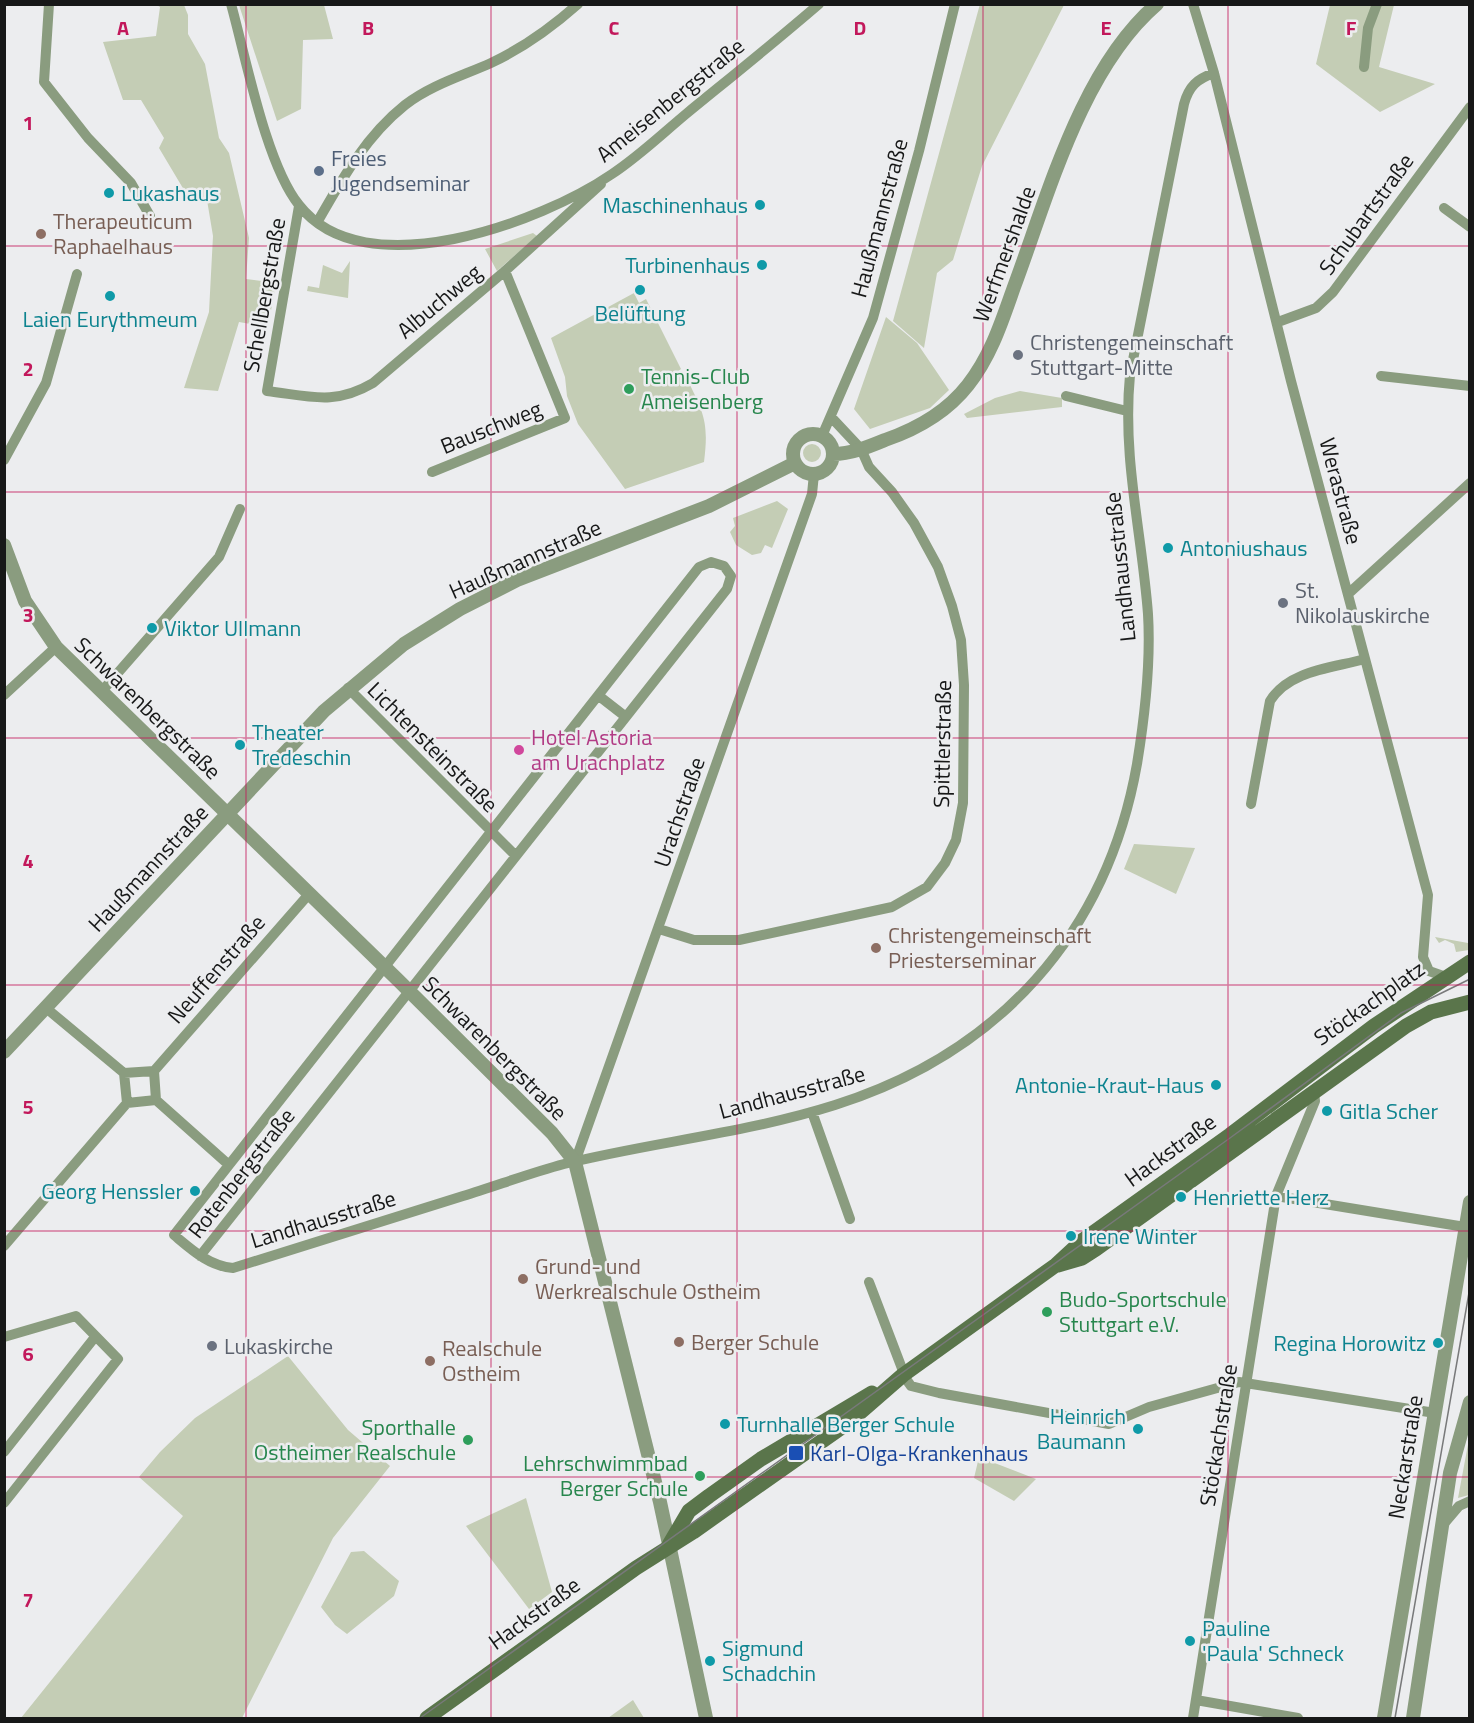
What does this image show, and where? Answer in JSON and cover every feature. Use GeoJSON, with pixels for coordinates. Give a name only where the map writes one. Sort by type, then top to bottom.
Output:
{"type":"FeatureCollection","features":[{"type":"Feature","properties":{"kind":"main road","name":"Stöckachplatz"},"geometry":{"type":"LineString","coordinates":[[1296,1084],[1399,1008],[1470,962]]}},
{"type":"Feature","properties":{"kind":"main road","name":"Hackstraße"},"geometry":{"type":"LineString","coordinates":[[1056,1265],[1082,1258],[1096,1249],[1406,1026],[1431,1012],[1470,1002]]}},
{"type":"Feature","properties":{"kind":"main road"},"geometry":{"type":"LineString","coordinates":[[1296,1084],[1305,1091],[1314,1093]]}},
{"type":"Feature","properties":{"kind":"main road","name":"Hackstraße"},"geometry":{"type":"LineString","coordinates":[[427,1719],[669,1545],[693,1532],[849,1422],[905,1377],[1056,1265],[1083,1240],[1296,1084]]}},
{"type":"Feature","properties":{"kind":"street"},"geometry":{"type":"LineString","coordinates":[[49,4],[44,82],[88,138],[131,183],[150,216]]}},
{"type":"Feature","properties":{"kind":"street","name":"Ameisenbergstraße"},"geometry":{"type":"LineString","coordinates":[[231,4],[270,140],[283,178],[299,206],[337,235],[367,245],[410,246],[459,238],[533,215],[612,174],[819,4]]}},
{"type":"Feature","properties":{"kind":"street","name":"Schellbergstraße"},"geometry":{"type":"LineString","coordinates":[[318,221],[345,173],[374,135],[405,105],[437,85],[523,47],[578,4]]}},
{"type":"Feature","properties":{"kind":"street","name":"Haußmannstraße"},"geometry":{"type":"LineString","coordinates":[[822,436],[873,318],[920,151],[956,4]]}},
{"type":"Feature","properties":{"kind":"street","name":"Werfmershalde"},"geometry":{"type":"LineString","coordinates":[[833,454],[861,449],[904,433],[932,418],[950,404],[978,371],[1001,324],[1085,100],[1133,29],[1156,4]]}},
{"type":"Feature","properties":{"kind":"street","name":"Werastraße"},"geometry":{"type":"LineString","coordinates":[[1193,4],[1214,73],[1429,901],[1423,957],[1429,971],[1446,977]]}},
{"type":"Feature","properties":{"kind":"street"},"geometry":{"type":"LineString","coordinates":[[1364,67],[1368,28],[1377,4]]}},
{"type":"Feature","properties":{"kind":"street","name":"Landhausstraße"},"geometry":{"type":"LineString","coordinates":[[200,1256],[219,1267],[233,1268],[575,1162],[812,1112],[867,1094],[909,1076],[954,1050],[1004,1013],[1065,944],[1108,868],[1136,768],[1148,659],[1148,613],[1130,479],[1126,411],[1137,336],[1186,94],[1198,78],[1214,73]]}},
{"type":"Feature","properties":{"kind":"street","name":"Schubartstraße"},"geometry":{"type":"LineString","coordinates":[[1278,322],[1316,308],[1333,292],[1470,107]]}},
{"type":"Feature","properties":{"kind":"street","name":"Albuchweg"},"geometry":{"type":"LineString","coordinates":[[267,391],[333,399],[354,394],[373,383],[505,271],[612,174]]}},
{"type":"Feature","properties":{"kind":"street","name":"Schellbergstraße"},"geometry":{"type":"LineString","coordinates":[[267,391],[299,206]]}},
{"type":"Feature","properties":{"kind":"street"},"geometry":{"type":"LineString","coordinates":[[1444,208],[1470,227]]}},
{"type":"Feature","properties":{"kind":"street","name":"Bauschweg"},"geometry":{"type":"LineString","coordinates":[[432,472],[565,418],[505,271]]}},
{"type":"Feature","properties":{"kind":"street"},"geometry":{"type":"LineString","coordinates":[[4,460],[46,383],[76,274]]}},
{"type":"Feature","properties":{"kind":"street"},"geometry":{"type":"LineString","coordinates":[[1381,376],[1470,386]]}},
{"type":"Feature","properties":{"kind":"street"},"geometry":{"type":"LineString","coordinates":[[1066,396],[1126,411]]}},
{"type":"Feature","properties":{"kind":"street","name":"Spittlerstraße"},"geometry":{"type":"LineString","coordinates":[[658,929],[694,940],[729,940],[771,935],[876,912],[902,903],[919,893],[934,879],[951,853],[963,803],[964,685],[957,624],[944,582],[930,552],[904,509],[869,467],[861,449],[831,417]]}},
{"type":"Feature","properties":{"kind":"street"},"geometry":{"type":"LineString","coordinates":[[808,435],[822,436],[830,443],[833,454],[827,467],[814,474],[800,469],[795,463],[793,449],[801,438],[808,435]]}},
{"type":"Feature","properties":{"kind":"street","name":"Haußmannstraße"},"geometry":{"type":"LineString","coordinates":[[4,1052],[348,688],[404,644],[492,592],[709,506],[795,463]]}},
{"type":"Feature","properties":{"kind":"street","name":"Urachstraße"},"geometry":{"type":"LineString","coordinates":[[575,1162],[812,494],[814,474]]}},
{"type":"Feature","properties":{"kind":"street"},"geometry":{"type":"LineString","coordinates":[[1348,594],[1470,483]]}},
{"type":"Feature","properties":{"kind":"street"},"geometry":{"type":"LineString","coordinates":[[102,691],[219,557],[240,509]]}},
{"type":"Feature","properties":{"kind":"street","name":"Schwarenbergstraße"},"geometry":{"type":"LineString","coordinates":[[4,545],[25,601],[56,647],[552,1133],[575,1162],[641,1424],[706,1719]]}},
{"type":"Feature","properties":{"kind":"street","name":"Rotenbergstraße"},"geometry":{"type":"LineString","coordinates":[[711,562],[724,567],[731,576],[727,589],[200,1256],[174,1235],[600,696],[699,567],[711,562]]}},
{"type":"Feature","properties":{"kind":"street"},"geometry":{"type":"LineString","coordinates":[[4,695],[56,647]]}},
{"type":"Feature","properties":{"kind":"street"},"geometry":{"type":"LineString","coordinates":[[1251,804],[1270,701],[1275,692],[1294,678],[1365,659]]}},
{"type":"Feature","properties":{"kind":"street","name":"Lichtensteinstraße"},"geometry":{"type":"LineString","coordinates":[[348,688],[492,833]]}},
{"type":"Feature","properties":{"kind":"street"},"geometry":{"type":"LineString","coordinates":[[600,696],[626,717]]}},
{"type":"Feature","properties":{"kind":"street"},"geometry":{"type":"LineString","coordinates":[[492,833],[516,856]]}},
{"type":"Feature","properties":{"kind":"street","name":"Neuffenstraße"},"geometry":{"type":"LineString","coordinates":[[154,1071],[309,894]]}},
{"type":"Feature","properties":{"kind":"street"},"geometry":{"type":"LineString","coordinates":[[46,1008],[124,1073],[154,1071],[156,1100],[229,1165]]}},
{"type":"Feature","properties":{"kind":"street"},"geometry":{"type":"LineString","coordinates":[[124,1073],[126,1103]]}},
{"type":"Feature","properties":{"kind":"street","name":"Stöckachstraße"},"geometry":{"type":"LineString","coordinates":[[1193,1719],[1276,1196],[1315,1101],[1314,1093]]}},
{"type":"Feature","properties":{"kind":"street"},"geometry":{"type":"LineString","coordinates":[[4,1246],[126,1103],[156,1100]]}},
{"type":"Feature","properties":{"kind":"street"},"geometry":{"type":"LineString","coordinates":[[812,1112],[850,1219]]}},
{"type":"Feature","properties":{"kind":"street"},"geometry":{"type":"LineString","coordinates":[[1276,1196],[1465,1227]]}},
{"type":"Feature","properties":{"kind":"street","name":"Neckarstraße"},"geometry":{"type":"LineString","coordinates":[[1384,1719],[1470,1202]]}},
{"type":"Feature","properties":{"kind":"street"},"geometry":{"type":"LineString","coordinates":[[869,1282],[905,1377],[911,1386],[939,1393],[1109,1424],[1149,1407],[1231,1383],[1245,1382],[1435,1413]]}},
{"type":"Feature","properties":{"kind":"street"},"geometry":{"type":"LineString","coordinates":[[4,1337],[76,1316],[118,1359],[4,1503]]}},
{"type":"Feature","properties":{"kind":"street"},"geometry":{"type":"LineString","coordinates":[[4,1452],[94,1337]]}},
{"type":"Feature","properties":{"kind":"street","name":"Neckarstraße"},"geometry":{"type":"LineString","coordinates":[[1413,1719],[1450,1473],[1469,1408]]}},
{"type":"Feature","properties":{"kind":"street"},"geometry":{"type":"LineString","coordinates":[[1442,1526],[1459,1506],[1470,1501]]}},
{"type":"Feature","properties":{"kind":"street"},"geometry":{"type":"LineString","coordinates":[[1196,1700],[1298,1719]]}},
{"type":"Feature","properties":{"kind":"green space"},"geometry":{"type":"Polygon","coordinates":[[[980,4],[1064,5],[982,166],[953,260],[937,273],[924,348],[893,321],[980,4]]]}},
{"type":"Feature","properties":{"kind":"green space"},"geometry":{"type":"Polygon","coordinates":[[[157,5],[184,5],[188,15],[188,34],[205,64],[219,138],[229,153],[249,238],[246,279],[276,283],[268,327],[239,322],[218,391],[184,388],[209,312],[213,236],[207,200],[187,195],[159,148],[164,138],[141,100],[123,100],[103,42],[156,36],[160,7],[157,5]]]}},
{"type":"Feature","properties":{"kind":"green space"},"geometry":{"type":"Polygon","coordinates":[[[239,5],[324,5],[333,39],[303,40],[301,109],[277,121],[239,5]]]}},
{"type":"Feature","properties":{"kind":"green space"},"geometry":{"type":"Polygon","coordinates":[[[1330,5],[1394,5],[1379,67],[1435,84],[1380,112],[1316,64],[1330,5]]]}},
{"type":"Feature","properties":{"kind":"green space"},"geometry":{"type":"Polygon","coordinates":[[[533,233],[537,236],[497,271],[485,249],[533,233]]]}},
{"type":"Feature","properties":{"kind":"green space"},"geometry":{"type":"Polygon","coordinates":[[[350,261],[348,298],[307,291],[308,286],[319,288],[323,265],[342,273],[350,261]]]}},
{"type":"Feature","properties":{"kind":"green space","name":"Tennis-Club Ameisenberg"},"geometry":{"type":"Polygon","coordinates":[[[634,293],[639,303],[646,299],[681,369],[677,372],[682,381],[687,379],[698,401],[704,419],[706,437],[704,462],[625,489],[578,424],[567,396],[565,377],[551,338],[634,293]]]}},
{"type":"Feature","properties":{"kind":"green space"},"geometry":{"type":"Polygon","coordinates":[[[886,317],[917,343],[949,390],[930,408],[870,429],[854,409],[886,317]]]}},
{"type":"Feature","properties":{"kind":"green space"},"geometry":{"type":"Polygon","coordinates":[[[1020,391],[1062,398],[1062,407],[967,418],[964,414],[995,398],[1020,391]]]}},
{"type":"Feature","properties":{"kind":"green space"},"geometry":{"type":"Polygon","coordinates":[[[812,444],[818,447],[821,453],[818,459],[812,462],[806,459],[803,453],[806,447],[812,444]]]}},
{"type":"Feature","properties":{"kind":"green space"},"geometry":{"type":"Polygon","coordinates":[[[777,501],[788,509],[772,548],[765,545],[761,553],[752,555],[736,545],[730,532],[735,526],[733,518],[777,501]]]}},
{"type":"Feature","properties":{"kind":"green space"},"geometry":{"type":"Polygon","coordinates":[[[1134,844],[1195,848],[1176,894],[1124,869],[1134,844]]]}},
{"type":"Feature","properties":{"kind":"green space"},"geometry":{"type":"Polygon","coordinates":[[[1469,935],[1469,950],[1456,952],[1454,944],[1445,940],[1439,943],[1435,937],[1468,943],[1469,935]]]}},
{"type":"Feature","properties":{"kind":"green space"},"geometry":{"type":"Polygon","coordinates":[[[288,1356],[348,1430],[390,1466],[333,1538],[242,1718],[21,1718],[183,1516],[139,1477],[160,1452],[195,1418],[288,1356]]]}},
{"type":"Feature","properties":{"kind":"green space"},"geometry":{"type":"Polygon","coordinates":[[[1469,1439],[1469,1495],[1458,1498],[1469,1439]]]}},
{"type":"Feature","properties":{"kind":"green space"},"geometry":{"type":"Polygon","coordinates":[[[979,1457],[1036,1479],[1014,1501],[974,1478],[979,1457]]]}},
{"type":"Feature","properties":{"kind":"green space"},"geometry":{"type":"Polygon","coordinates":[[[526,1498],[552,1592],[529,1609],[466,1526],[526,1498]]]}},
{"type":"Feature","properties":{"kind":"green space"},"geometry":{"type":"Polygon","coordinates":[[[364,1551],[399,1581],[394,1596],[347,1634],[335,1625],[321,1607],[351,1552],[364,1551]]]}},
{"type":"Feature","properties":{"kind":"green space"},"geometry":{"type":"Polygon","coordinates":[[[633,1700],[644,1718],[608,1718],[633,1700]]]}},
{"type":"Feature","properties":{"kind":"tram line"},"geometry":{"type":"LineString","coordinates":[[420,1718],[1401,1013],[1470,979]]}},
{"type":"Feature","properties":{"kind":"tram line"},"geometry":{"type":"LineString","coordinates":[[1395,1718],[1470,1287]]}},
{"type":"Feature","properties":{"kind":"place","name":"Freies Jugendseminar"},"geometry":{"type":"Point","coordinates":[319,171]}},
{"type":"Feature","properties":{"kind":"place","name":"Lukashaus"},"geometry":{"type":"Point","coordinates":[109,193]}},
{"type":"Feature","properties":{"kind":"place","name":"Maschinenhaus"},"geometry":{"type":"Point","coordinates":[760,205]}},
{"type":"Feature","properties":{"kind":"place","name":"Therapeuticum Raphaelhaus"},"geometry":{"type":"Point","coordinates":[41,234]}},
{"type":"Feature","properties":{"kind":"place","name":"Turbinenhaus"},"geometry":{"type":"Point","coordinates":[762,265]}},
{"type":"Feature","properties":{"kind":"place","name":"Belüftung"},"geometry":{"type":"Point","coordinates":[640,290]}},
{"type":"Feature","properties":{"kind":"place","name":"Laien Eurythmeum"},"geometry":{"type":"Point","coordinates":[110,296]}},
{"type":"Feature","properties":{"kind":"place","name":"Christengemeinschaft Stuttgart-Mitte"},"geometry":{"type":"Point","coordinates":[1018,355]}},
{"type":"Feature","properties":{"kind":"place","name":"Tennis-Club Ameisenberg"},"geometry":{"type":"Point","coordinates":[629,389]}},
{"type":"Feature","properties":{"kind":"place","name":"Antoniushaus"},"geometry":{"type":"Point","coordinates":[1168,548]}},
{"type":"Feature","properties":{"kind":"place","name":"St. Nikolauskirche"},"geometry":{"type":"Point","coordinates":[1283,603]}},
{"type":"Feature","properties":{"kind":"place","name":"Viktor Ullmann"},"geometry":{"type":"Point","coordinates":[152,628]}},
{"type":"Feature","properties":{"kind":"place","name":"Theater Tredeschin"},"geometry":{"type":"Point","coordinates":[240,745]}},
{"type":"Feature","properties":{"kind":"place","name":"Hotel Astoria am Urachplatz"},"geometry":{"type":"Point","coordinates":[519,750]}},
{"type":"Feature","properties":{"kind":"place","name":"Christengemeinschaft Priesterseminar"},"geometry":{"type":"Point","coordinates":[876,948]}},
{"type":"Feature","properties":{"kind":"place","name":"Antonie-Kraut-Haus"},"geometry":{"type":"Point","coordinates":[1216,1085]}},
{"type":"Feature","properties":{"kind":"place","name":"Gitla Scher"},"geometry":{"type":"Point","coordinates":[1327,1111]}},
{"type":"Feature","properties":{"kind":"place","name":"Georg Henssler"},"geometry":{"type":"Point","coordinates":[195,1191]}},
{"type":"Feature","properties":{"kind":"place","name":"Henriette Herz"},"geometry":{"type":"Point","coordinates":[1181,1197]}},
{"type":"Feature","properties":{"kind":"place","name":"Irene Winter"},"geometry":{"type":"Point","coordinates":[1071,1236]}},
{"type":"Feature","properties":{"kind":"place","name":"Grund- und Werkrealschule Ostheim"},"geometry":{"type":"Point","coordinates":[523,1279]}},
{"type":"Feature","properties":{"kind":"place","name":"Budo-Sportschule Stuttgart e.V."},"geometry":{"type":"Point","coordinates":[1047,1312]}},
{"type":"Feature","properties":{"kind":"place","name":"Berger Schule"},"geometry":{"type":"Point","coordinates":[679,1342]}},
{"type":"Feature","properties":{"kind":"place","name":"Regina Horowitz"},"geometry":{"type":"Point","coordinates":[1438,1343]}},
{"type":"Feature","properties":{"kind":"place","name":"Lukaskirche"},"geometry":{"type":"Point","coordinates":[212,1346]}},
{"type":"Feature","properties":{"kind":"place","name":"Realschule Ostheim"},"geometry":{"type":"Point","coordinates":[430,1361]}},
{"type":"Feature","properties":{"kind":"place","name":"Turnhalle Berger Schule"},"geometry":{"type":"Point","coordinates":[725,1424]}},
{"type":"Feature","properties":{"kind":"place","name":"Heinrich Baumann"},"geometry":{"type":"Point","coordinates":[1138,1429]}},
{"type":"Feature","properties":{"kind":"place","name":"Sporthalle Ostheimer Realschule"},"geometry":{"type":"Point","coordinates":[468,1440]}},
{"type":"Feature","properties":{"kind":"place","name":"Karl-Olga-Krankenhaus"},"geometry":{"type":"Point","coordinates":[796,1453]}},
{"type":"Feature","properties":{"kind":"place","name":"Lehrschwimmbad Berger Schule"},"geometry":{"type":"Point","coordinates":[700,1476]}},
{"type":"Feature","properties":{"kind":"place","name":"Pauline 'Paula' Schneck"},"geometry":{"type":"Point","coordinates":[1190,1641]}},
{"type":"Feature","properties":{"kind":"place","name":"Sigmund Schadchin"},"geometry":{"type":"Point","coordinates":[710,1661]}}]}
